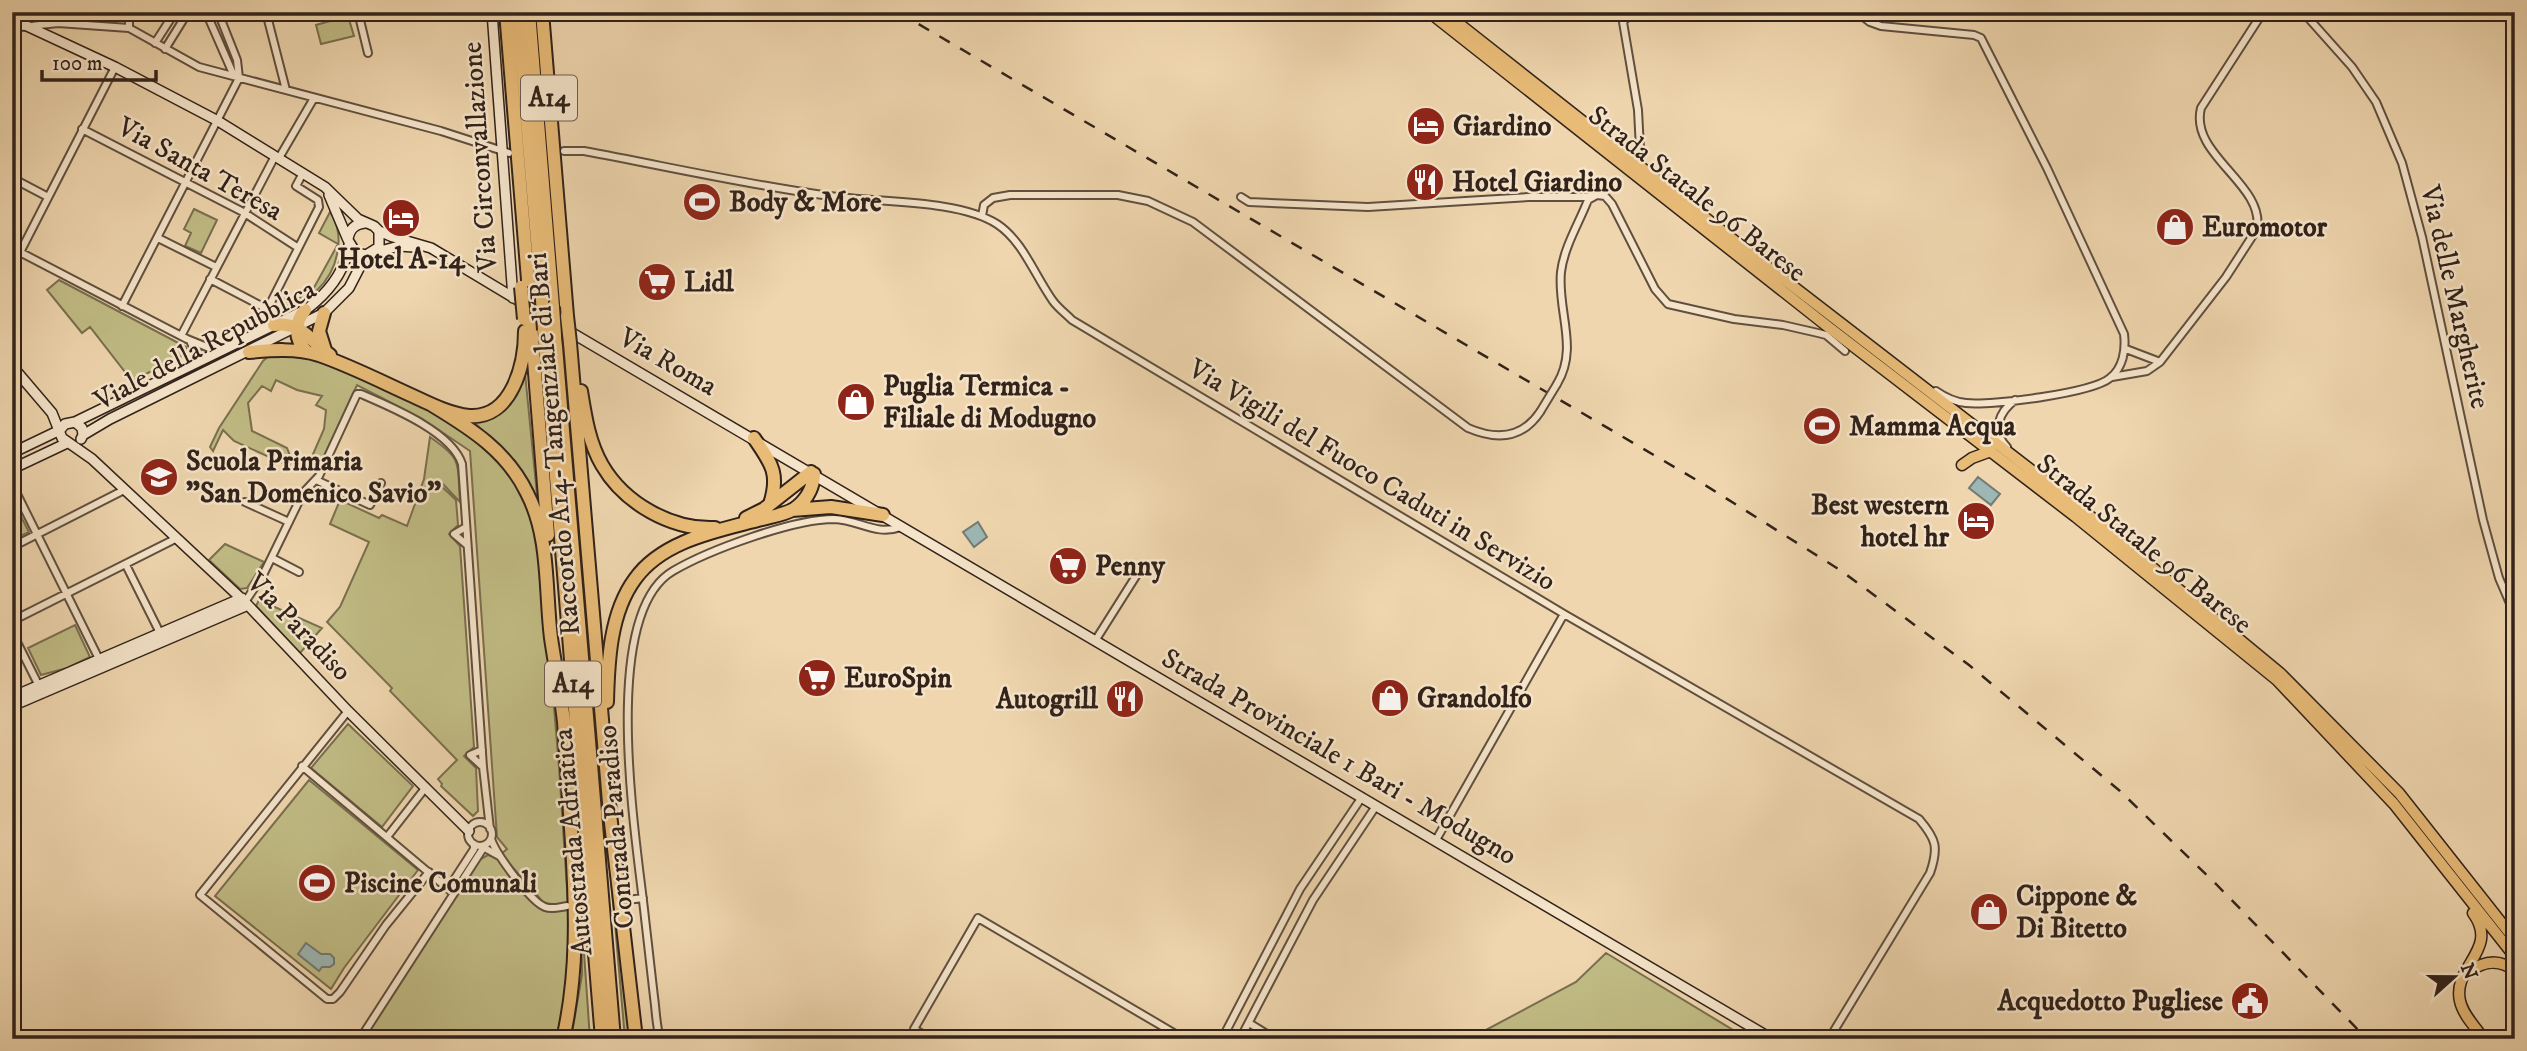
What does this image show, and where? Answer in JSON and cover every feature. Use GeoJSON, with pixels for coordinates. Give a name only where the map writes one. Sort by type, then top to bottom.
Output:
{"type":"FeatureCollection","features":[{"type":"Feature","properties":{"kind":"highway","name":"Raccordo A14-Tangenziale di Bari"},"geometry":{"type":"LineString","coordinates":[[506,12],[514,114],[521,292],[528,321],[564,720]]}},
{"type":"Feature","properties":{"kind":"highway","name":"Autostrada Adriatica"},"geometry":{"type":"LineString","coordinates":[[518,12],[548,304]]}},
{"type":"Feature","properties":{"kind":"highway","name":"Autostrada Adriatica"},"geometry":{"type":"LineString","coordinates":[[529,12],[602,1039]]}},
{"type":"Feature","properties":{"kind":"highway","name":"Raccordo A14-Tangenziale di Bari"},"geometry":{"type":"LineString","coordinates":[[542,12],[556,183],[571,318],[610,814],[636,1039]]}},
{"type":"Feature","properties":{"kind":"highway"},"geometry":{"type":"LineString","coordinates":[[305,310],[297,327],[298,340],[307,352]]}},
{"type":"Feature","properties":{"kind":"highway"},"geometry":{"type":"LineString","coordinates":[[324,313],[319,331],[322,346],[327,353]]}},
{"type":"Feature","properties":{"kind":"highway"},"geometry":{"type":"LineString","coordinates":[[432,405],[471,416],[484,414],[497,406],[508,396],[520,372],[528,321]]}},
{"type":"Feature","properties":{"kind":"highway"},"geometry":{"type":"LineString","coordinates":[[274,325],[297,327],[327,353],[348,366]]}},
{"type":"Feature","properties":{"kind":"highway","name":"Autostrada Adriatica"},"geometry":{"type":"LineString","coordinates":[[550,332],[614,1039]]}},
{"type":"Feature","properties":{"kind":"highway"},"geometry":{"type":"LineString","coordinates":[[573,344],[583,404],[601,463],[616,484],[637,503],[656,515],[703,528],[731,524],[753,515],[813,473]]}},
{"type":"Feature","properties":{"kind":"highway"},"geometry":{"type":"LineString","coordinates":[[249,352],[307,352],[348,366],[432,405],[473,430],[499,453],[523,485],[535,509],[542,537],[551,639],[564,720],[574,888],[576,947],[563,1039]]}},
{"type":"Feature","properties":{"kind":"highway"},"geometry":{"type":"LineString","coordinates":[[754,438],[773,466],[776,482],[769,504]]}},
{"type":"Feature","properties":{"kind":"highway"},"geometry":{"type":"LineString","coordinates":[[792,510],[810,493],[813,473]]}},
{"type":"Feature","properties":{"kind":"highway"},"geometry":{"type":"LineString","coordinates":[[610,814],[612,784],[607,725],[612,638],[626,593],[649,564],[694,538],[792,510],[831,507],[883,515]]}},
{"type":"Feature","properties":{"kind":"main road","name":"Strada Statale 96 Barese"},"geometry":{"type":"LineString","coordinates":[[1429,12],[1827,326],[1848,347],[2077,517],[2277,680],[2395,804],[2515,957]]}},
{"type":"Feature","properties":{"kind":"main road","name":"Strada Statale 96 Barese"},"geometry":{"type":"LineString","coordinates":[[1444,12],[2047,482],[2280,673],[2399,793],[2515,940]]}},
{"type":"Feature","properties":{"kind":"main road"},"geometry":{"type":"LineString","coordinates":[[1827,326],[1835,341],[1848,347]]}},
{"type":"Feature","properties":{"kind":"main road"},"geometry":{"type":"LineString","coordinates":[[1970,435],[1968,453],[1962,465],[1991,451]]}},
{"type":"Feature","properties":{"kind":"main road"},"geometry":{"type":"LineString","coordinates":[[2423,841],[2480,925],[2480,947],[2459,987],[2461,1006],[2484,1039]]}},
{"type":"Feature","properties":{"kind":"main road"},"geometry":{"type":"LineString","coordinates":[[2464,975],[2477,966],[2492,962],[2507,965],[2515,971]]}},
{"type":"Feature","properties":{"kind":"street"},"geometry":{"type":"LineString","coordinates":[[74,23],[75,12]]}},
{"type":"Feature","properties":{"kind":"street"},"geometry":{"type":"LineString","coordinates":[[129,12],[129,28]]}},
{"type":"Feature","properties":{"kind":"street"},"geometry":{"type":"LineString","coordinates":[[155,43],[175,12]]}},
{"type":"Feature","properties":{"kind":"street"},"geometry":{"type":"LineString","coordinates":[[166,49],[188,12]]}},
{"type":"Feature","properties":{"kind":"street"},"geometry":{"type":"LineString","coordinates":[[206,12],[237,77]]}},
{"type":"Feature","properties":{"kind":"street"},"geometry":{"type":"LineString","coordinates":[[122,306],[218,121],[237,77],[237,60],[218,12]]}},
{"type":"Feature","properties":{"kind":"street"},"geometry":{"type":"LineString","coordinates":[[266,12],[286,90]]}},
{"type":"Feature","properties":{"kind":"street"},"geometry":{"type":"LineString","coordinates":[[358,12],[368,53]]}},
{"type":"Feature","properties":{"kind":"street","name":"Via Circonvallazione"},"geometry":{"type":"LineString","coordinates":[[492,12],[521,292]]}},
{"type":"Feature","properties":{"kind":"street"},"geometry":{"type":"LineString","coordinates":[[1632,12],[1623,22],[1639,110],[1640,149],[1633,161]]}},
{"type":"Feature","properties":{"kind":"street"},"geometry":{"type":"LineString","coordinates":[[1857,12],[1870,22],[1888,28],[1975,35],[1982,38],[2124,334],[2126,349],[2112,377]]}},
{"type":"Feature","properties":{"kind":"street"},"geometry":{"type":"LineString","coordinates":[[1872,348],[1900,363],[1952,400],[1968,404],[2087,390],[2112,377],[2147,370],[2160,362],[2226,277],[2258,229],[2259,222],[2253,205],[2203,136],[2198,117],[2205,100],[2263,12]]}},
{"type":"Feature","properties":{"kind":"street","name":"Via delle Margherite"},"geometry":{"type":"LineString","coordinates":[[2303,12],[2352,67],[2376,102],[2402,163],[2422,237],[2483,520],[2499,578],[2515,615]]}},
{"type":"Feature","properties":{"kind":"street"},"geometry":{"type":"LineString","coordinates":[[12,19],[115,67],[218,121],[325,187],[358,219],[379,231],[431,248]]}},
{"type":"Feature","properties":{"kind":"street"},"geometry":{"type":"LineString","coordinates":[[48,35],[58,23]]}},
{"type":"Feature","properties":{"kind":"street"},"geometry":{"type":"LineString","coordinates":[[12,28],[74,23],[129,28],[199,67],[440,131],[506,152]]}},
{"type":"Feature","properties":{"kind":"street"},"geometry":{"type":"LineString","coordinates":[[12,268],[115,67]]}},
{"type":"Feature","properties":{"kind":"street"},"geometry":{"type":"LineString","coordinates":[[184,337],[243,212],[314,98]]}},
{"type":"Feature","properties":{"kind":"street","name":"Via Santa Teresa"},"geometry":{"type":"LineString","coordinates":[[82,129],[187,181],[298,247]]}},
{"type":"Feature","properties":{"kind":"street","name":"Via Vigili del Fuoco Caduti in Servizio"},"geometry":{"type":"LineString","coordinates":[[564,151],[584,151],[828,196],[971,211],[982,216],[999,225],[1018,244],[1055,303],[1072,320],[1564,614],[1919,818],[1931,833],[1937,853],[1930,873],[1829,1039]]}},
{"type":"Feature","properties":{"kind":"street"},"geometry":{"type":"LineString","coordinates":[[303,173],[296,186],[320,203]]}},
{"type":"Feature","properties":{"kind":"street"},"geometry":{"type":"LineString","coordinates":[[12,178],[48,197]]}},
{"type":"Feature","properties":{"kind":"street"},"geometry":{"type":"LineString","coordinates":[[254,335],[320,203],[325,187]]}},
{"type":"Feature","properties":{"kind":"street"},"geometry":{"type":"LineString","coordinates":[[325,187],[356,253],[369,255],[399,246],[431,248]]}},
{"type":"Feature","properties":{"kind":"street"},"geometry":{"type":"LineString","coordinates":[[982,216],[984,205],[993,198],[1010,195],[1118,195],[1148,201],[1194,222],[1468,428],[1489,436],[1509,435],[1526,428],[1540,412],[1563,374],[1568,352],[1561,297],[1563,261],[1588,200],[1592,197]]}},
{"type":"Feature","properties":{"kind":"street"},"geometry":{"type":"LineString","coordinates":[[1241,197],[1249,202],[1368,207],[1602,195],[1608,198],[1655,289],[1668,304],[1734,319],[1783,325],[1826,335],[1835,341]]}},
{"type":"Feature","properties":{"kind":"street"},"geometry":{"type":"LineString","coordinates":[[349,242],[349,234],[355,226],[365,223]]}},
{"type":"Feature","properties":{"kind":"street"},"geometry":{"type":"LineString","coordinates":[[369,255],[379,247],[379,231]]}},
{"type":"Feature","properties":{"kind":"street"},"geometry":{"type":"LineString","coordinates":[[158,238],[216,267]]}},
{"type":"Feature","properties":{"kind":"street","name":"Viale della Repubblica"},"geometry":{"type":"LineString","coordinates":[[72,422],[305,310],[326,293],[337,278],[347,260],[349,242]]}},
{"type":"Feature","properties":{"kind":"street"},"geometry":{"type":"LineString","coordinates":[[12,248],[122,306],[219,352]]}},
{"type":"Feature","properties":{"kind":"street","name":"Via Roma"},"geometry":{"type":"LineString","coordinates":[[431,248],[521,292],[754,438],[883,515]]}},
{"type":"Feature","properties":{"kind":"street","name":"Viale della Repubblica"},"geometry":{"type":"LineString","coordinates":[[82,437],[110,419],[324,313],[349,288],[369,255]]}},
{"type":"Feature","properties":{"kind":"street"},"geometry":{"type":"LineString","coordinates":[[210,279],[267,309]]}},
{"type":"Feature","properties":{"kind":"street"},"geometry":{"type":"LineString","coordinates":[[184,337],[197,354],[193,366]]}},
{"type":"Feature","properties":{"kind":"street"},"geometry":{"type":"LineString","coordinates":[[2126,349],[2160,362]]}},
{"type":"Feature","properties":{"kind":"street"},"geometry":{"type":"LineString","coordinates":[[12,366],[52,413],[62,438],[68,444]]}},
{"type":"Feature","properties":{"kind":"street"},"geometry":{"type":"LineString","coordinates":[[12,697],[41,689],[245,602],[257,587],[303,493],[316,480],[356,397],[361,394],[409,416],[455,450],[462,464],[483,767],[491,839],[499,856],[542,906],[555,909],[567,906]]}},
{"type":"Feature","properties":{"kind":"street"},"geometry":{"type":"LineString","coordinates":[[2016,399],[2001,414],[1999,436],[2008,448],[2033,467],[2047,482]]}},
{"type":"Feature","properties":{"kind":"street"},"geometry":{"type":"LineString","coordinates":[[12,469],[82,437],[82,428],[52,413]]}},
{"type":"Feature","properties":{"kind":"street"},"geometry":{"type":"LineString","coordinates":[[12,453],[72,422]]}},
{"type":"Feature","properties":{"kind":"street","name":"Via Paradiso"},"geometry":{"type":"LineString","coordinates":[[82,437],[92,459]]}},
{"type":"Feature","properties":{"kind":"street","name":"Via Paradiso"},"geometry":{"type":"LineString","coordinates":[[68,444],[92,459],[245,602],[348,711],[469,831]]}},
{"type":"Feature","properties":{"kind":"street"},"geometry":{"type":"LineString","coordinates":[[316,480],[370,505],[381,484]]}},
{"type":"Feature","properties":{"kind":"street"},"geometry":{"type":"LineString","coordinates":[[12,484],[101,664]]}},
{"type":"Feature","properties":{"kind":"street"},"geometry":{"type":"LineString","coordinates":[[12,547],[124,490]]}},
{"type":"Feature","properties":{"kind":"street"},"geometry":{"type":"LineString","coordinates":[[245,502],[289,522]]}},
{"type":"Feature","properties":{"kind":"street","name":"Strada Provinciale 1 Bari - Modugno"},"geometry":{"type":"LineString","coordinates":[[883,515],[1770,1038]]}},
{"type":"Feature","properties":{"kind":"street","name":"Contrada Paradiso"},"geometry":{"type":"LineString","coordinates":[[660,1039],[633,822],[626,710],[629,672],[644,605],[651,590],[668,574],[709,553],[803,523],[827,519],[846,520],[884,531],[902,526]]}},
{"type":"Feature","properties":{"kind":"street"},"geometry":{"type":"LineString","coordinates":[[466,527],[454,534],[467,545]]}},
{"type":"Feature","properties":{"kind":"street"},"geometry":{"type":"LineString","coordinates":[[12,621],[177,538]]}},
{"type":"Feature","properties":{"kind":"street"},"geometry":{"type":"LineString","coordinates":[[272,558],[299,572]]}},
{"type":"Feature","properties":{"kind":"street"},"geometry":{"type":"LineString","coordinates":[[126,565],[162,637]]}},
{"type":"Feature","properties":{"kind":"street"},"geometry":{"type":"LineString","coordinates":[[1095,640],[1143,565]]}},
{"type":"Feature","properties":{"kind":"street"},"geometry":{"type":"LineString","coordinates":[[1436,840],[1564,614]]}},
{"type":"Feature","properties":{"kind":"street"},"geometry":{"type":"LineString","coordinates":[[12,632],[41,689]]}},
{"type":"Feature","properties":{"kind":"street"},"geometry":{"type":"LineString","coordinates":[[12,706],[41,689]]}},
{"type":"Feature","properties":{"kind":"street"},"geometry":{"type":"LineString","coordinates":[[348,711],[200,895],[327,999],[332,999],[341,992],[386,925],[429,872]]}},
{"type":"Feature","properties":{"kind":"street"},"geometry":{"type":"LineString","coordinates":[[482,750],[470,755],[483,767]]}},
{"type":"Feature","properties":{"kind":"street"},"geometry":{"type":"LineString","coordinates":[[302,766],[450,891]]}},
{"type":"Feature","properties":{"kind":"street"},"geometry":{"type":"LineString","coordinates":[[387,837],[426,787]]}},
{"type":"Feature","properties":{"kind":"street"},"geometry":{"type":"LineString","coordinates":[[1222,1039],[1300,889],[1362,797]]}},
{"type":"Feature","properties":{"kind":"street"},"geometry":{"type":"LineString","coordinates":[[360,1039],[424,943],[450,891],[482,850],[469,838],[469,831],[484,814],[486,804]]}},
{"type":"Feature","properties":{"kind":"street"},"geometry":{"type":"LineString","coordinates":[[1240,1039],[1313,900],[1376,806]]}},
{"type":"Feature","properties":{"kind":"street"},"geometry":{"type":"LineString","coordinates":[[478,823],[485,824],[490,829]]}},
{"type":"Feature","properties":{"kind":"street"},"geometry":{"type":"LineString","coordinates":[[477,845],[487,844],[491,839]]}},
{"type":"Feature","properties":{"kind":"street"},"geometry":{"type":"LineString","coordinates":[[477,845],[499,856]]}},
{"type":"Feature","properties":{"kind":"street"},"geometry":{"type":"LineString","coordinates":[[627,900],[643,898]]}},
{"type":"Feature","properties":{"kind":"street"},"geometry":{"type":"LineString","coordinates":[[931,1039],[914,1029],[978,918],[1184,1039]]}},
{"type":"Feature","properties":{"kind":"street"},"geometry":{"type":"LineString","coordinates":[[1249,1023],[1275,1039]]}},
{"type":"Feature","properties":{"kind":"shaded area"},"geometry":{"type":"Polygon","coordinates":[[[348,16],[354,36],[321,44],[316,25],[348,16]]]}},
{"type":"Feature","properties":{"kind":"shaded area"},"geometry":{"type":"Polygon","coordinates":[[[194,209],[217,220],[201,253],[185,246],[191,233],[184,229],[194,209]]]}},
{"type":"Feature","properties":{"kind":"shaded area"},"geometry":{"type":"Polygon","coordinates":[[[330,212],[339,239],[335,261],[331,272],[317,291],[275,316],[284,299],[287,302],[298,301],[305,290],[311,293],[338,244],[319,233],[330,212]]]}},
{"type":"Feature","properties":{"kind":"shaded area"},"geometry":{"type":"Polygon","coordinates":[[[59,280],[186,347],[188,353],[132,381],[90,327],[82,333],[47,290],[59,280]]]}},
{"type":"Feature","properties":{"kind":"shaded area"},"geometry":{"type":"Polygon","coordinates":[[[271,354],[316,358],[429,408],[481,442],[518,484],[540,538],[568,904],[551,905],[543,902],[501,854],[507,849],[497,837],[470,451],[421,418],[357,385],[320,466],[310,461],[324,429],[326,410],[316,405],[322,396],[297,390],[276,380],[271,391],[262,386],[248,403],[252,431],[287,448],[292,461],[289,466],[234,441],[223,430],[213,451],[210,447],[219,428],[263,361],[271,354]]]}},
{"type":"Feature","properties":{"kind":"shaded area"},"geometry":{"type":"Polygon","coordinates":[[[525,373],[537,495],[534,497],[503,452],[475,423],[504,402],[525,373]]]}},
{"type":"Feature","properties":{"kind":"shaded area"},"geometry":{"type":"Polygon","coordinates":[[[430,437],[448,451],[458,469],[460,502],[441,482],[439,484],[456,500],[458,525],[449,534],[460,546],[474,747],[464,756],[476,768],[478,811],[473,816],[441,786],[438,779],[457,760],[327,622],[340,607],[369,542],[330,524],[340,500],[379,518],[382,515],[407,526],[424,479],[430,437]]]}},
{"type":"Feature","properties":{"kind":"shaded area"},"geometry":{"type":"Polygon","coordinates":[[[12,499],[29,532],[12,540],[12,499]]]}},
{"type":"Feature","properties":{"kind":"shaded area"},"geometry":{"type":"Polygon","coordinates":[[[225,544],[264,562],[247,588],[240,589],[209,560],[225,544]]]}},
{"type":"Feature","properties":{"kind":"shaded area"},"geometry":{"type":"Polygon","coordinates":[[[259,600],[322,628],[300,653],[256,606],[259,600]]]}},
{"type":"Feature","properties":{"kind":"shaded area"},"geometry":{"type":"Polygon","coordinates":[[[75,625],[90,657],[67,668],[41,675],[28,648],[75,625]]]}},
{"type":"Feature","properties":{"kind":"shaded area"},"geometry":{"type":"Polygon","coordinates":[[[348,724],[413,786],[382,827],[311,768],[348,724]]]}},
{"type":"Feature","properties":{"kind":"shaded area","name":"Piscine Comunali"},"geometry":{"type":"Polygon","coordinates":[[[309,780],[418,870],[331,989],[215,896],[309,780]]]}},
{"type":"Feature","properties":{"kind":"shaded area"},"geometry":{"type":"Polygon","coordinates":[[[488,855],[497,858],[539,908],[568,909],[568,971],[559,1039],[364,1039],[477,861],[488,855]]]}},
{"type":"Feature","properties":{"kind":"shaded area"},"geometry":{"type":"Polygon","coordinates":[[[611,868],[631,1039],[625,1039],[611,868]]]}},
{"type":"Feature","properties":{"kind":"shaded area"},"geometry":{"type":"Polygon","coordinates":[[[581,909],[590,1039],[571,1039],[582,975],[581,909]]]}},
{"type":"Feature","properties":{"kind":"shaded area"},"geometry":{"type":"Polygon","coordinates":[[[1606,953],[1748,1039],[1469,1039],[1576,982],[1606,953]]]}},
{"type":"Feature","properties":{"kind":"water"},"geometry":{"type":"Polygon","coordinates":[[[1978,477],[2000,494],[1991,505],[1969,488],[1978,477]]]}},
{"type":"Feature","properties":{"kind":"water"},"geometry":{"type":"Polygon","coordinates":[[[978,522],[987,537],[974,547],[963,532],[978,522]]]}},
{"type":"Feature","properties":{"kind":"water"},"geometry":{"type":"Polygon","coordinates":[[[306,943],[321,954],[330,954],[334,958],[334,964],[322,967],[319,971],[298,954],[306,943]]]}},
{"type":"Feature","properties":{"kind":"railway"},"geometry":{"type":"LineString","coordinates":[[898,12],[1705,485],[1840,570],[1969,665],[2120,791],[2216,884],[2367,1039]]}},
{"type":"Feature","properties":{"kind":"place","name":"Giardino"},"geometry":{"type":"Point","coordinates":[1426,126]}},
{"type":"Feature","properties":{"kind":"place","name":"Hotel Giardino"},"geometry":{"type":"Point","coordinates":[1425,182]}},
{"type":"Feature","properties":{"kind":"place","name":"Body & More"},"geometry":{"type":"Point","coordinates":[702,202]}},
{"type":"Feature","properties":{"kind":"place","name":"Hotel A-14"},"geometry":{"type":"Point","coordinates":[401,218]}},
{"type":"Feature","properties":{"kind":"place","name":"Euromotor"},"geometry":{"type":"Point","coordinates":[2175,227]}},
{"type":"Feature","properties":{"kind":"place","name":"Lidl"},"geometry":{"type":"Point","coordinates":[657,282]}},
{"type":"Feature","properties":{"kind":"place","name":"Puglia Termica - Filiale di Modugno"},"geometry":{"type":"Point","coordinates":[856,402]}},
{"type":"Feature","properties":{"kind":"place","name":"Mamma Acqua"},"geometry":{"type":"Point","coordinates":[1822,426]}},
{"type":"Feature","properties":{"kind":"place","name":"Scuola Primaria \"San Domenico Savio\""},"geometry":{"type":"Point","coordinates":[159,477]}},
{"type":"Feature","properties":{"kind":"place","name":"Best western hotel hr"},"geometry":{"type":"Point","coordinates":[1976,521]}},
{"type":"Feature","properties":{"kind":"place","name":"Penny"},"geometry":{"type":"Point","coordinates":[1068,566]}},
{"type":"Feature","properties":{"kind":"place","name":"EuroSpin"},"geometry":{"type":"Point","coordinates":[817,678]}},
{"type":"Feature","properties":{"kind":"place","name":"Grandolfo"},"geometry":{"type":"Point","coordinates":[1390,698]}},
{"type":"Feature","properties":{"kind":"place","name":"Autogrill"},"geometry":{"type":"Point","coordinates":[1125,699]}},
{"type":"Feature","properties":{"kind":"place","name":"Piscine Comunali"},"geometry":{"type":"Point","coordinates":[317,883]}},
{"type":"Feature","properties":{"kind":"place","name":"Cippone & Di Bitetto"},"geometry":{"type":"Point","coordinates":[1989,912]}},
{"type":"Feature","properties":{"kind":"place","name":"Acquedotto Pugliese"},"geometry":{"type":"Point","coordinates":[2250,1001]}}]}
